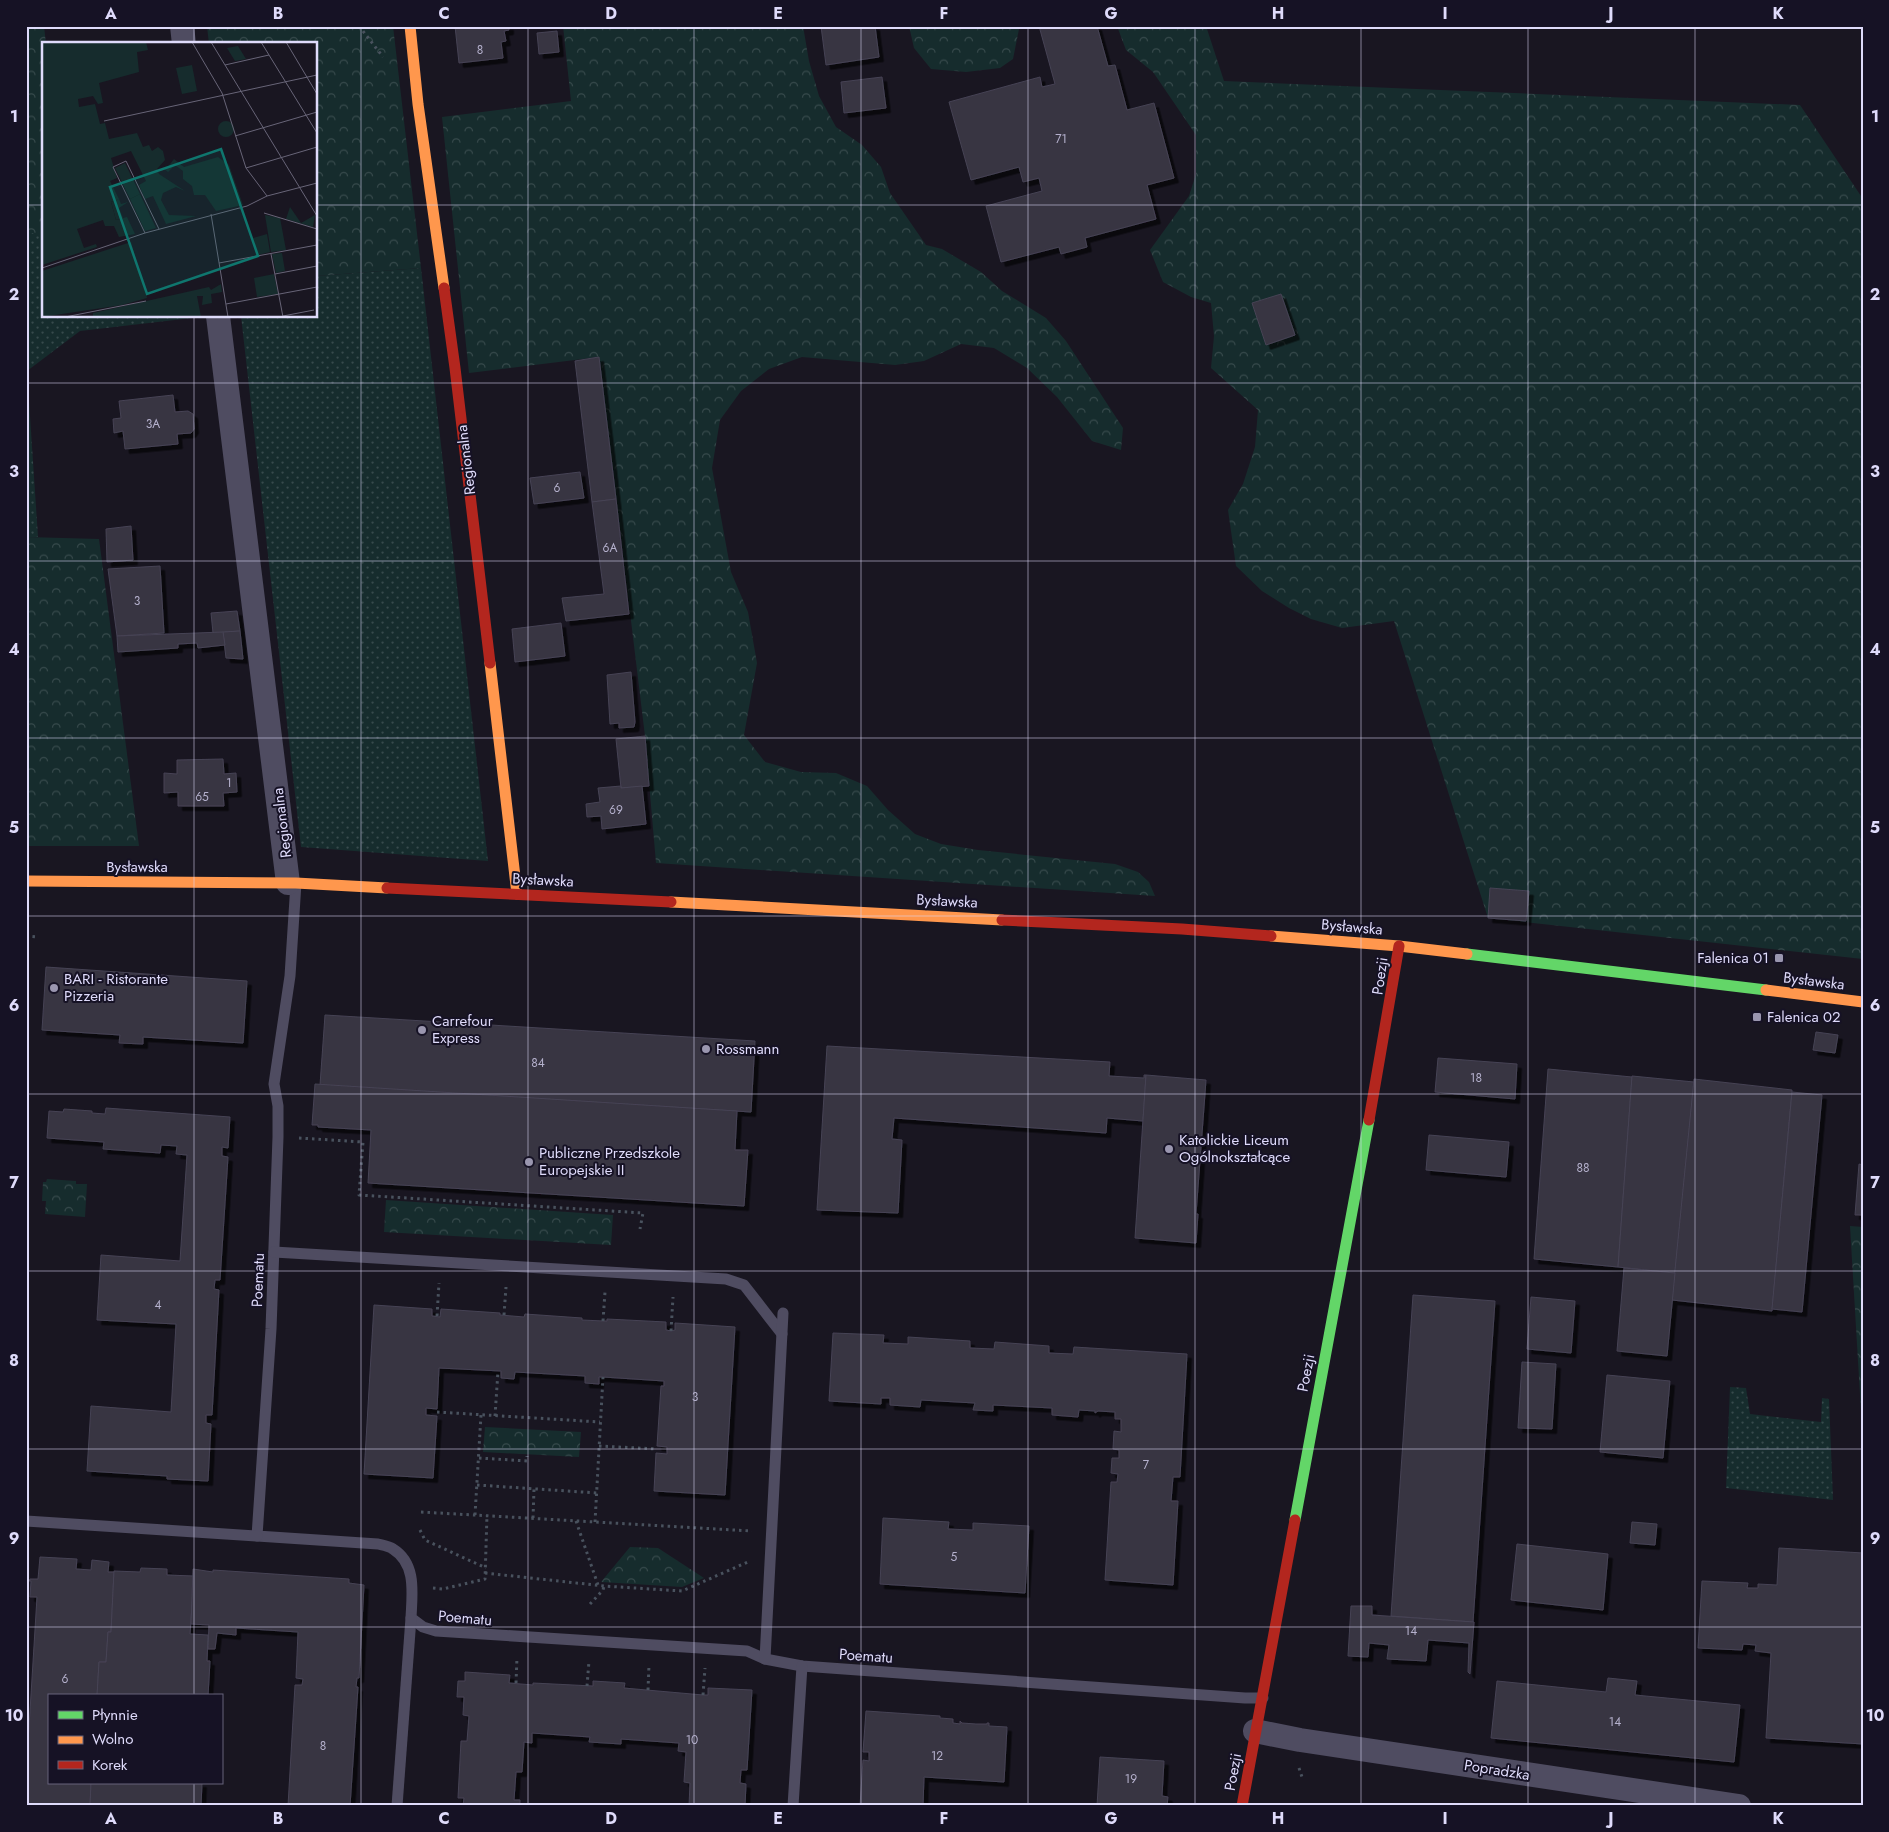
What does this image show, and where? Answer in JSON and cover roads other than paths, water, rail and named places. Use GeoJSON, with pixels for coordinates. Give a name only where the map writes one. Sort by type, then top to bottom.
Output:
{"type":"FeatureCollection","features":[{"type":"Feature","properties":{"kind":"street"},"geometry":{"type":"LineString","coordinates":[[182,26],[184,42]]}},
{"type":"Feature","properties":{"kind":"street","name":"Regionalna"},"geometry":{"type":"LineString","coordinates":[[410,26],[418,104],[456,378],[517,894]]}},
{"type":"Feature","properties":{"kind":"street","name":"Regionalna"},"geometry":{"type":"LineString","coordinates":[[218,318],[292,883]]}},
{"type":"Feature","properties":{"kind":"street","name":"Bysławska"},"geometry":{"type":"LineString","coordinates":[[26,881],[292,883],[1172,928],[1399,946],[1863,1002]]}},
{"type":"Feature","properties":{"kind":"street","name":"Poezji"},"geometry":{"type":"LineString","coordinates":[[1242,1806],[1391,999],[1399,946]]}},
{"type":"Feature","properties":{"kind":"street","name":"Popradzka"},"geometry":{"type":"LineString","coordinates":[[1255,1731],[1320,1743],[1739,1806]]}},
{"type":"Feature","properties":{"kind":"lane","name":"Poematu"},"geometry":{"type":"LineString","coordinates":[[257,1536],[271,1329],[274,1252],[278,1106],[274,1084],[290,976],[292,883]]}},
{"type":"Feature","properties":{"kind":"lane"},"geometry":{"type":"LineString","coordinates":[[274,1252],[726,1279],[744,1285],[782,1334]]}},
{"type":"Feature","properties":{"kind":"lane"},"geometry":{"type":"LineString","coordinates":[[765,1660],[783,1313]]}},
{"type":"Feature","properties":{"kind":"lane"},"geometry":{"type":"LineString","coordinates":[[26,1521],[378,1544],[392,1548],[404,1560],[410,1572],[413,1587],[397,1806]]}},
{"type":"Feature","properties":{"kind":"lane","name":"Poematu"},"geometry":{"type":"LineString","coordinates":[[411,1618],[422,1627],[436,1631],[747,1651],[765,1660],[802,1666],[1263,1698]]}},
{"type":"Feature","properties":{"kind":"lane"},"geometry":{"type":"LineString","coordinates":[[793,1806],[802,1666]]}},
{"type":"Feature","properties":{"kind":"place","name":"Falenica 01"},"geometry":{"type":"Point","coordinates":[1779,958]}},
{"type":"Feature","properties":{"kind":"place","name":"BARI - Ristorante Pizzeria"},"geometry":{"type":"Point","coordinates":[54,988]}},
{"type":"Feature","properties":{"kind":"place","name":"Falenica 02"},"geometry":{"type":"Point","coordinates":[1757,1017]}},
{"type":"Feature","properties":{"kind":"place","name":"Carrefour Express"},"geometry":{"type":"Point","coordinates":[422,1030]}},
{"type":"Feature","properties":{"kind":"place","name":"Rossmann"},"geometry":{"type":"Point","coordinates":[706,1049]}},
{"type":"Feature","properties":{"kind":"place","name":"Katolickie Liceum Ogólnokształcące"},"geometry":{"type":"Point","coordinates":[1169,1149]}},
{"type":"Feature","properties":{"kind":"place","name":"Publiczne Przedszkole Europejskie II"},"geometry":{"type":"Point","coordinates":[529,1162]}}]}
